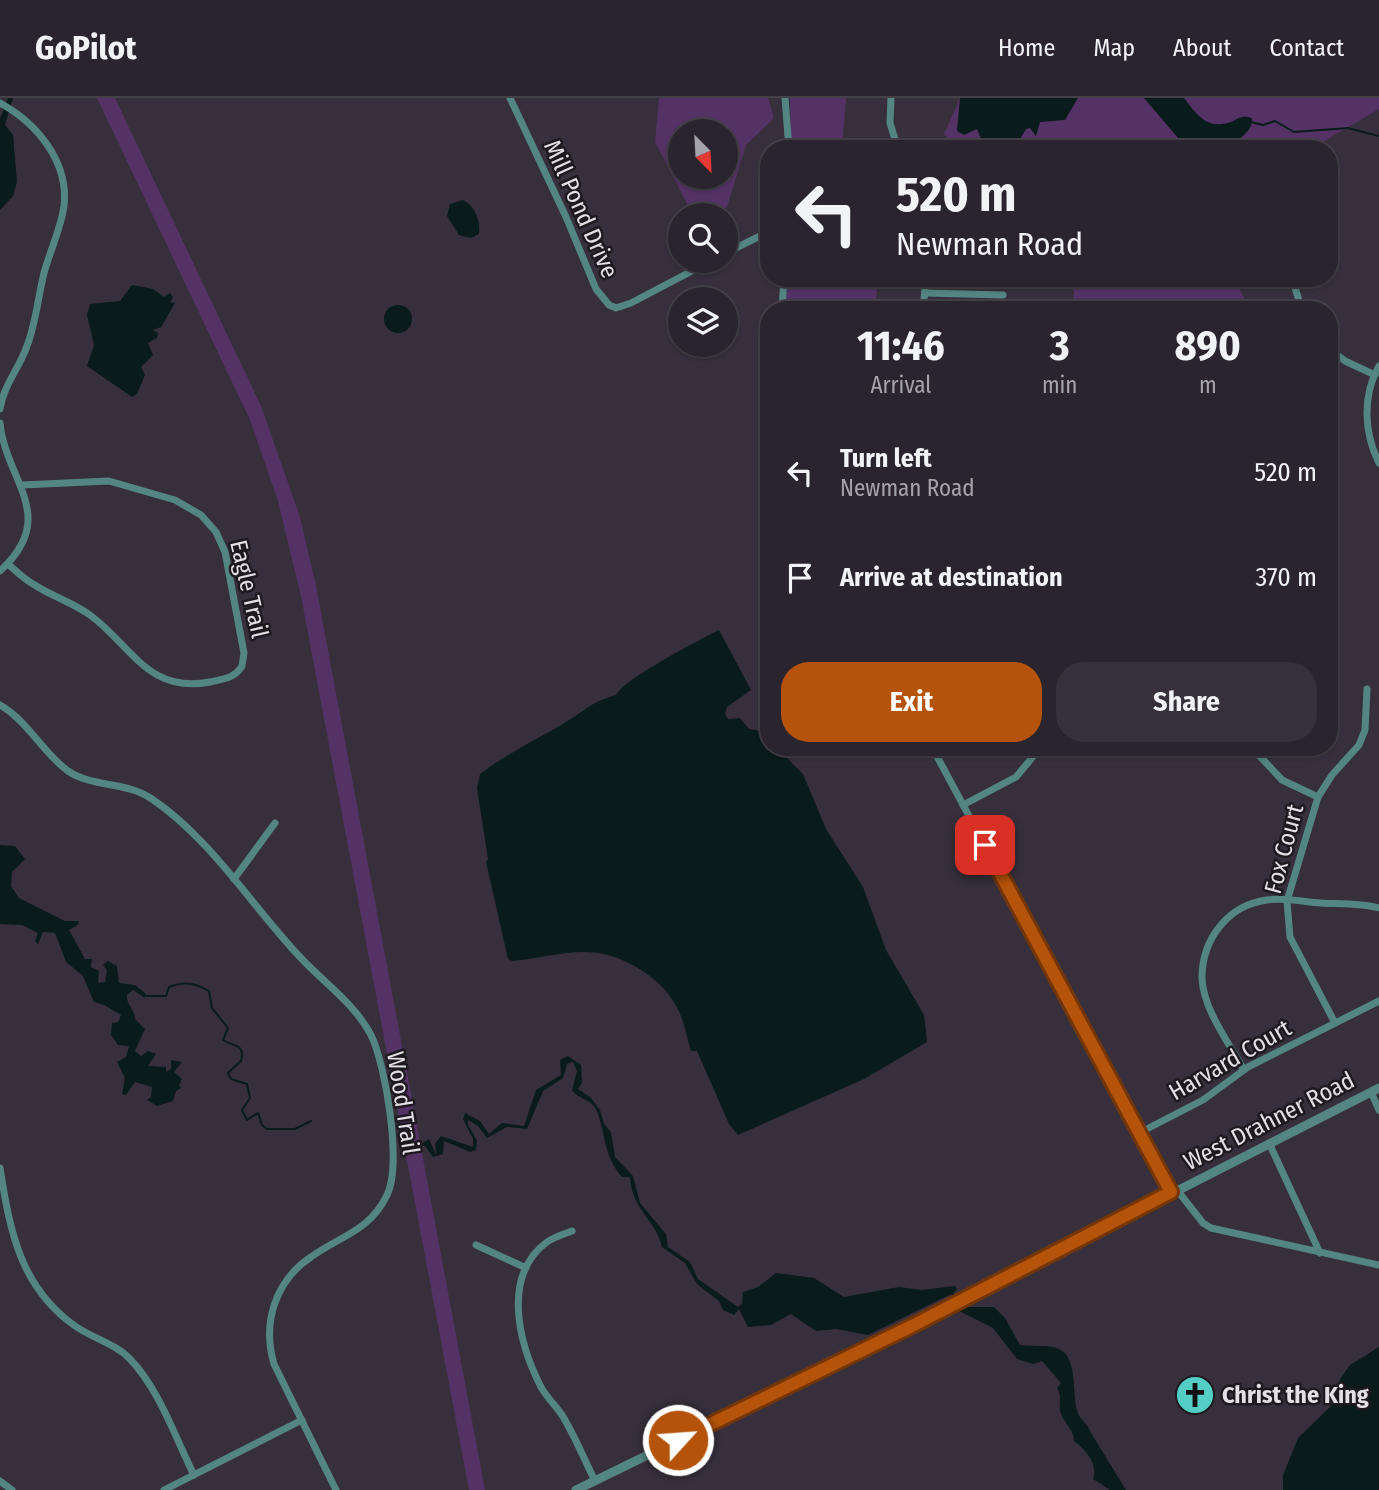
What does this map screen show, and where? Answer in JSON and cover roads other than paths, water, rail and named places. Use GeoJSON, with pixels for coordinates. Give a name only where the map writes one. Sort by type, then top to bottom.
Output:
{"type":"FeatureCollection","features":[{"type":"Feature","properties":{"kind":"street","name":"Mill Pond Drive"},"geometry":{"type":"LineString","coordinates":[[510,98],[596,289],[609,305],[616,307],[631,303],[688,273]]}},
{"type":"Feature","properties":{"kind":"street"},"geometry":{"type":"LineString","coordinates":[[785,98],[788,140]]}},
{"type":"Feature","properties":{"kind":"street"},"geometry":{"type":"LineString","coordinates":[[891,98],[890,122],[895,140]]}},
{"type":"Feature","properties":{"kind":"street"},"geometry":{"type":"LineString","coordinates":[[0,103],[13,110],[39,135],[55,157],[63,179],[64,208],[46,267],[31,335],[5,388],[0,410]]}},
{"type":"Feature","properties":{"kind":"street"},"geometry":{"type":"LineString","coordinates":[[738,247],[760,236]]}},
{"type":"Feature","properties":{"kind":"street"},"geometry":{"type":"LineString","coordinates":[[925,301],[926,287]]}},
{"type":"Feature","properties":{"kind":"street"},"geometry":{"type":"LineString","coordinates":[[926,293],[1003,295]]}},
{"type":"Feature","properties":{"kind":"street"},"geometry":{"type":"LineString","coordinates":[[1338,356],[1375,375]]}},
{"type":"Feature","properties":{"kind":"street"},"geometry":{"type":"LineString","coordinates":[[1379,366],[1367,409],[1368,433],[1379,463]]}},
{"type":"Feature","properties":{"kind":"street"},"geometry":{"type":"LineString","coordinates":[[0,423],[5,449],[29,507],[29,523],[20,548],[0,571]]}},
{"type":"Feature","properties":{"kind":"street","name":"Eagle Trail"},"geometry":{"type":"LineString","coordinates":[[8,564],[33,584],[88,614],[113,635],[139,663],[159,677],[180,684],[204,684],[229,678],[242,666],[244,653],[225,552],[216,533],[201,515],[175,500],[109,481],[22,485]]}},
{"type":"Feature","properties":{"kind":"street","name":"Fox Court"},"geometry":{"type":"LineString","coordinates":[[1335,1023],[1290,937],[1287,901],[1318,797],[1332,775],[1359,745],[1365,730],[1367,689]]}},
{"type":"Feature","properties":{"kind":"street","name":"Wood Trail"},"geometry":{"type":"LineString","coordinates":[[0,705],[12,712],[56,762],[70,772],[87,780],[128,787],[156,802],[182,823],[369,1032],[377,1056],[393,1138],[395,1168],[388,1193],[377,1213],[361,1230],[308,1258],[283,1284],[270,1318],[270,1350],[336,1490]]}},
{"type":"Feature","properties":{"kind":"street"},"geometry":{"type":"LineString","coordinates":[[937,756],[1139,1133],[1174,1191],[1203,1223],[1211,1228],[1379,1265]]}},
{"type":"Feature","properties":{"kind":"street"},"geometry":{"type":"LineString","coordinates":[[963,805],[1016,777],[1034,756]]}},
{"type":"Feature","properties":{"kind":"street"},"geometry":{"type":"LineString","coordinates":[[1260,756],[1282,780],[1318,797]]}},
{"type":"Feature","properties":{"kind":"street"},"geometry":{"type":"LineString","coordinates":[[234,880],[275,823]]}},
{"type":"Feature","properties":{"kind":"street"},"geometry":{"type":"LineString","coordinates":[[1244,1070],[1208,1002],[1202,979],[1205,951],[1216,930],[1227,917],[1248,904],[1269,899],[1379,908]]}},
{"type":"Feature","properties":{"kind":"street","name":"Harvard Court"},"geometry":{"type":"LineString","coordinates":[[1139,1133],[1203,1100],[1244,1070],[1379,1001]]}},
{"type":"Feature","properties":{"kind":"street"},"geometry":{"type":"LineString","coordinates":[[1375,1090],[1379,1110]]}},
{"type":"Feature","properties":{"kind":"street","name":"West Drahner Road"},"geometry":{"type":"LineString","coordinates":[[576,1490],[912,1326],[1375,1090]]}},
{"type":"Feature","properties":{"kind":"street"},"geometry":{"type":"LineString","coordinates":[[1269,1143],[1320,1253]]}},
{"type":"Feature","properties":{"kind":"street"},"geometry":{"type":"LineString","coordinates":[[0,1168],[9,1229],[22,1266],[38,1291],[61,1316],[128,1356],[144,1376],[194,1475]]}},
{"type":"Feature","properties":{"kind":"street"},"geometry":{"type":"LineString","coordinates":[[572,1231],[548,1242],[526,1268],[517,1307],[520,1331],[541,1387],[566,1421],[595,1481]]}},
{"type":"Feature","properties":{"kind":"street"},"geometry":{"type":"LineString","coordinates":[[476,1245],[526,1268]]}},
{"type":"Feature","properties":{"kind":"street"},"geometry":{"type":"LineString","coordinates":[[164,1490],[302,1420]]}},
{"type":"Feature","properties":{"kind":"street"},"geometry":{"type":"LineString","coordinates":[[0,1481],[12,1490]]}},
{"type":"Feature","properties":{"kind":"waterway"},"geometry":{"type":"LineString","coordinates":[[1251,122],[1263,125],[1275,121],[1294,132],[1348,128],[1379,136]]}},
{"type":"Feature","properties":{"kind":"waterway"},"geometry":{"type":"LineString","coordinates":[[146,996],[166,996],[169,987],[180,984],[194,985],[209,991],[212,1008],[228,1028],[223,1040],[242,1051],[241,1061],[228,1073],[231,1079],[247,1084],[250,1098],[242,1110],[247,1120],[258,1113],[262,1125],[267,1129],[295,1129],[311,1121]]}},
{"type":"Feature","properties":{"kind":"place","name":"Christ the King"},"geometry":{"type":"Point","coordinates":[1195,1395]}}]}
